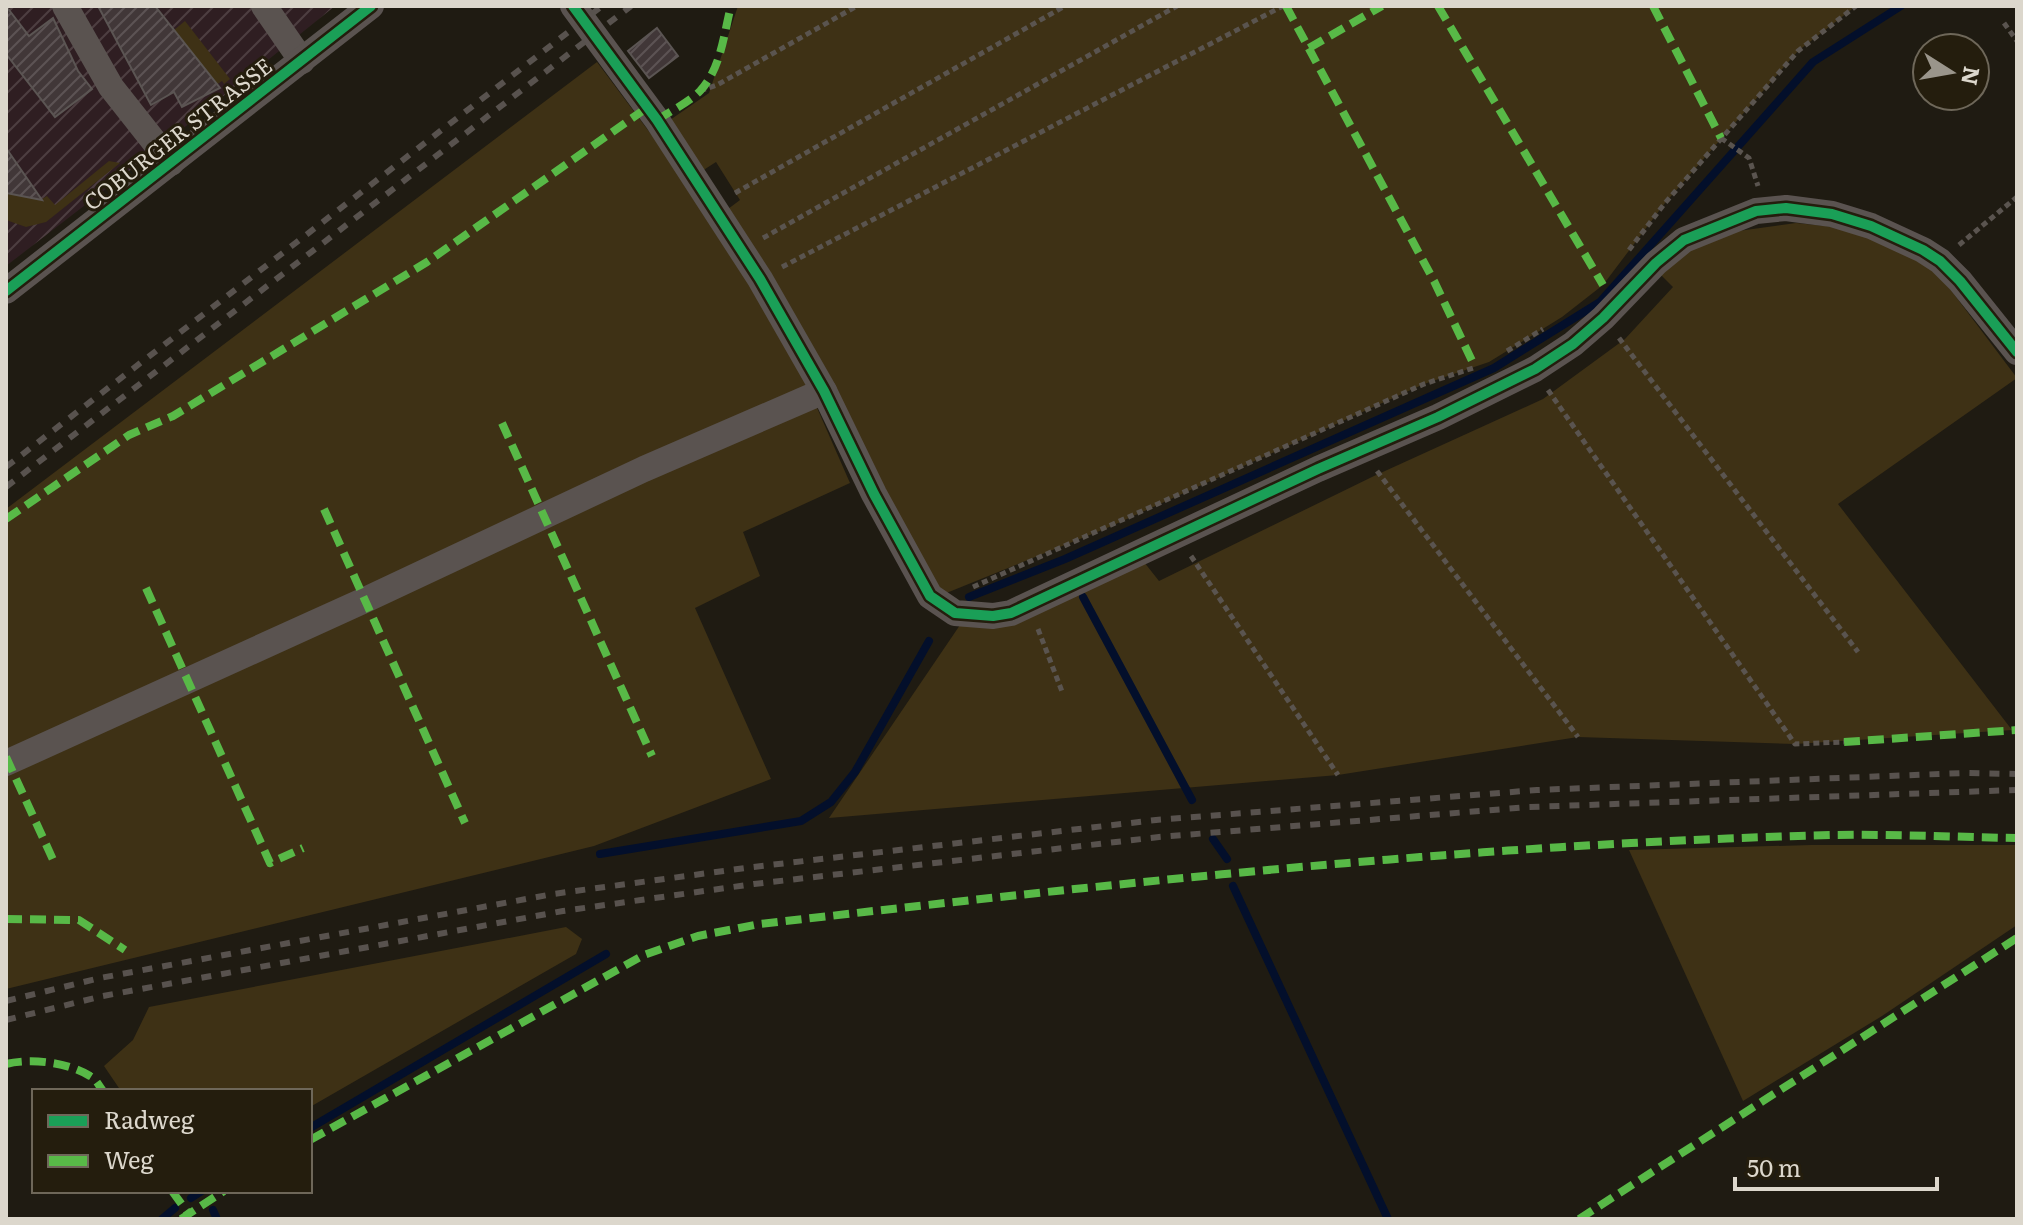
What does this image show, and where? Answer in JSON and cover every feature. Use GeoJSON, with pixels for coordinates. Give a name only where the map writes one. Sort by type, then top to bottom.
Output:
{"type":"FeatureCollection","features":[{"type":"Feature","properties":{"kind":"street"},"geometry":{"type":"LineString","coordinates":[[65,6],[111,87],[171,163]]}},
{"type":"Feature","properties":{"kind":"street"},"geometry":{"type":"LineString","coordinates":[[264,6],[302,61]]}},
{"type":"Feature","properties":{"kind":"street","name":"COBURGER STRASSE"},"geometry":{"type":"LineString","coordinates":[[8,283],[171,163],[371,6]]}},
{"type":"Feature","properties":{"kind":"street"},"geometry":{"type":"LineString","coordinates":[[573,6],[648,107],[742,250],[824,391],[874,494],[930,596],[955,613],[971,616],[1011,613],[1438,417],[1535,369],[1573,344],[1684,240],[1756,211],[1786,208],[1832,214],[1871,226],[1923,250],[1940,261],[1960,281],[2017,352]]}},
{"type":"Feature","properties":{"kind":"street"},"geometry":{"type":"LineString","coordinates":[[6,763],[644,469],[824,391]]}},
{"type":"Feature","properties":{"kind":"path"},"geometry":{"type":"LineString","coordinates":[[700,91],[717,85],[857,6]]}},
{"type":"Feature","properties":{"kind":"path"},"geometry":{"type":"LineString","coordinates":[[713,205],[1065,6]]}},
{"type":"Feature","properties":{"kind":"path"},"geometry":{"type":"LineString","coordinates":[[742,250],[1177,6]]}},
{"type":"Feature","properties":{"kind":"path"},"geometry":{"type":"LineString","coordinates":[[760,279],[1283,6]]}},
{"type":"Feature","properties":{"kind":"path"},"geometry":{"type":"LineString","coordinates":[[1620,261],[1665,203],[1724,140],[1798,51],[1856,6]]}},
{"type":"Feature","properties":{"kind":"path"},"geometry":{"type":"LineString","coordinates":[[2004,23],[2017,41]]}},
{"type":"Feature","properties":{"kind":"path"},"geometry":{"type":"LineString","coordinates":[[1724,140],[1749,158]]}},
{"type":"Feature","properties":{"kind":"path"},"geometry":{"type":"LineString","coordinates":[[1940,261],[2017,197]]}},
{"type":"Feature","properties":{"kind":"path"},"geometry":{"type":"LineString","coordinates":[[1603,318],[1858,652]]}},
{"type":"Feature","properties":{"kind":"path"},"geometry":{"type":"LineString","coordinates":[[1501,355],[1550,325]]}},
{"type":"Feature","properties":{"kind":"path"},"geometry":{"type":"LineString","coordinates":[[938,603],[1108,531],[1475,367]]}},
{"type":"Feature","properties":{"kind":"path"},"geometry":{"type":"LineString","coordinates":[[1535,369],[1795,744],[1844,742]]}},
{"type":"Feature","properties":{"kind":"path"},"geometry":{"type":"LineString","coordinates":[[1365,449],[1381,479],[1578,737]]}},
{"type":"Feature","properties":{"kind":"path"},"geometry":{"type":"LineString","coordinates":[[1177,535],[1338,775]]}},
{"type":"Feature","properties":{"kind":"path"},"geometry":{"type":"LineString","coordinates":[[1029,605],[1063,694]]}},
{"type":"Feature","properties":{"kind":"shaded area"},"geometry":{"type":"Polygon","coordinates":[[[6,6],[335,6],[6,266],[6,6]]]}},
{"type":"Feature","properties":{"kind":"shaded area"},"geometry":{"type":"Polygon","coordinates":[[[738,6],[1856,6],[1798,51],[1665,203],[1603,285],[1562,317],[1489,362],[1424,384],[1107,528],[939,596],[728,209],[740,200],[716,162],[702,171],[670,120],[709,93],[738,6]]]}},
{"type":"Feature","properties":{"kind":"shaded area"},"geometry":{"type":"Polygon","coordinates":[[[185,21],[230,79],[224,84],[222,81],[216,85],[174,30],[185,21]]]}},
{"type":"Feature","properties":{"kind":"shaded area"},"geometry":{"type":"Polygon","coordinates":[[[597,62],[733,251],[800,369],[850,483],[743,532],[760,576],[695,608],[771,779],[594,846],[6,989],[6,509],[597,62]]]}},
{"type":"Feature","properties":{"kind":"shaded area"},"geometry":{"type":"Polygon","coordinates":[[[109,161],[120,163],[46,222],[26,227],[6,220],[6,193],[42,199],[47,196],[55,205],[109,161]]]}},
{"type":"Feature","properties":{"kind":"shaded area"},"geometry":{"type":"Polygon","coordinates":[[[1796,223],[1845,228],[1932,265],[2017,378],[1838,504],[2012,730],[1795,744],[1578,737],[1338,775],[829,818],[960,625],[1144,562],[1159,581],[1374,476],[1543,399],[1625,339],[1673,287],[1661,275],[1691,248],[1731,232],[1796,223]]]}},
{"type":"Feature","properties":{"kind":"shaded area"},"geometry":{"type":"Polygon","coordinates":[[[1811,845],[2017,845],[2017,925],[1882,1016],[1743,1101],[1629,850],[1811,845]]]}},
{"type":"Feature","properties":{"kind":"shaded area"},"geometry":{"type":"Polygon","coordinates":[[[566,927],[582,939],[576,954],[312,1106],[312,1089],[120,1089],[104,1066],[133,1040],[149,1007],[566,927]]]}},
{"type":"Feature","properties":{"kind":"building"},"geometry":{"type":"Polygon","coordinates":[[[6,6],[29,36],[53,18],[78,71],[92,89],[55,117],[6,54],[6,6]]]}},
{"type":"Feature","properties":{"kind":"building"},"geometry":{"type":"Polygon","coordinates":[[[98,6],[155,6],[220,88],[182,107],[174,92],[151,105],[98,6]]]}},
{"type":"Feature","properties":{"kind":"building"},"geometry":{"type":"Polygon","coordinates":[[[657,28],[678,56],[649,78],[628,51],[657,28]]]}},
{"type":"Feature","properties":{"kind":"building"},"geometry":{"type":"Polygon","coordinates":[[[6,148],[42,200],[6,193],[6,148]]]}},
{"type":"Feature","properties":{"kind":"waterway"},"geometry":{"type":"LineString","coordinates":[[969,597],[1065,559],[1494,368],[1600,302],[1813,62],[1901,6]]}},
{"type":"Feature","properties":{"kind":"waterway"},"geometry":{"type":"LineString","coordinates":[[1083,597],[1192,800]]}},
{"type":"Feature","properties":{"kind":"waterway"},"geometry":{"type":"LineString","coordinates":[[600,854],[801,821],[831,802],[855,772],[929,641]]}},
{"type":"Feature","properties":{"kind":"waterway"},"geometry":{"type":"LineString","coordinates":[[1213,839],[1227,859]]}},
{"type":"Feature","properties":{"kind":"waterway"},"geometry":{"type":"LineString","coordinates":[[1233,886],[1388,1219]]}},
{"type":"Feature","properties":{"kind":"waterway"},"geometry":{"type":"LineString","coordinates":[[312,1127],[606,954]]}},
{"type":"Feature","properties":{"kind":"waterway"},"geometry":{"type":"LineString","coordinates":[[191,1198],[199,1193]]}},
{"type":"Feature","properties":{"kind":"waterway"},"geometry":{"type":"LineString","coordinates":[[162,1219],[175,1208]]}},
{"type":"Feature","properties":{"kind":"waterway"},"geometry":{"type":"LineString","coordinates":[[213,1210],[217,1219]]}},
{"type":"Feature","properties":{"kind":"railway"},"geometry":{"type":"LineString","coordinates":[[6,467],[602,6]]}},
{"type":"Feature","properties":{"kind":"railway"},"geometry":{"type":"LineString","coordinates":[[6,487],[631,6]]}},
{"type":"Feature","properties":{"kind":"railway"},"geometry":{"type":"LineString","coordinates":[[6,1001],[100,978],[553,894],[753,867],[1156,820],[1537,790],[1964,773],[2017,774]]}},
{"type":"Feature","properties":{"kind":"railway"},"geometry":{"type":"LineString","coordinates":[[6,1020],[103,996],[563,911],[754,884],[1159,837],[1529,807],[2017,790]]}},
{"type":"Feature","properties":{"kind":"marked path"},"geometry":{"type":"LineString","coordinates":[[657,120],[691,99],[707,82],[721,50],[731,6]]}},
{"type":"Feature","properties":{"kind":"marked path"},"geometry":{"type":"LineString","coordinates":[[1286,6],[1434,281],[1475,367]]}},
{"type":"Feature","properties":{"kind":"marked path"},"geometry":{"type":"LineString","coordinates":[[1309,48],[1382,6]]}},
{"type":"Feature","properties":{"kind":"marked path"},"geometry":{"type":"LineString","coordinates":[[1438,6],[1603,285]]}},
{"type":"Feature","properties":{"kind":"marked path"},"geometry":{"type":"LineString","coordinates":[[1653,6],[1721,138]]}},
{"type":"Feature","properties":{"kind":"marked path"},"geometry":{"type":"LineString","coordinates":[[6,519],[129,435],[173,416],[427,262],[648,107]]}},
{"type":"Feature","properties":{"kind":"marked path"},"geometry":{"type":"LineString","coordinates":[[502,423],[652,756]]}},
{"type":"Feature","properties":{"kind":"marked path"},"geometry":{"type":"LineString","coordinates":[[324,509],[465,823]]}},
{"type":"Feature","properties":{"kind":"marked path"},"geometry":{"type":"LineString","coordinates":[[146,588],[270,863],[303,848]]}},
{"type":"Feature","properties":{"kind":"marked path"},"geometry":{"type":"LineString","coordinates":[[1844,742],[2017,730]]}},
{"type":"Feature","properties":{"kind":"marked path"},"geometry":{"type":"LineString","coordinates":[[6,757],[55,864]]}},
{"type":"Feature","properties":{"kind":"marked path"},"geometry":{"type":"LineString","coordinates":[[312,1139],[644,955],[698,936],[760,924],[1161,880],[1430,856],[1833,835],[2017,838]]}},
{"type":"Feature","properties":{"kind":"marked path"},"geometry":{"type":"LineString","coordinates":[[6,919],[79,920],[125,950]]}},
{"type":"Feature","properties":{"kind":"marked path"},"geometry":{"type":"LineString","coordinates":[[1579,1219],[2017,938]]}},
{"type":"Feature","properties":{"kind":"marked path"},"geometry":{"type":"LineString","coordinates":[[6,1064],[38,1061],[60,1064],[92,1077],[102,1089]]}},
{"type":"Feature","properties":{"kind":"marked path"},"geometry":{"type":"LineString","coordinates":[[173,1193],[188,1213]]}},
{"type":"Feature","properties":{"kind":"marked path"},"geometry":{"type":"LineString","coordinates":[[181,1219],[221,1193]]}},
{"type":"Feature","properties":{"kind":"cycle path"},"geometry":{"type":"LineString","coordinates":[[6,291],[371,6]]}},
{"type":"Feature","properties":{"kind":"cycle path"},"geometry":{"type":"LineString","coordinates":[[573,6],[657,120],[760,279],[824,391],[874,494],[930,596],[955,613],[993,616],[1011,613],[1318,469],[1438,417],[1535,369],[1573,344],[1684,240],[1756,211],[1786,208],[1832,214],[1871,226],[1923,250],[1940,261],[1960,281],[2017,352]]}}]}
